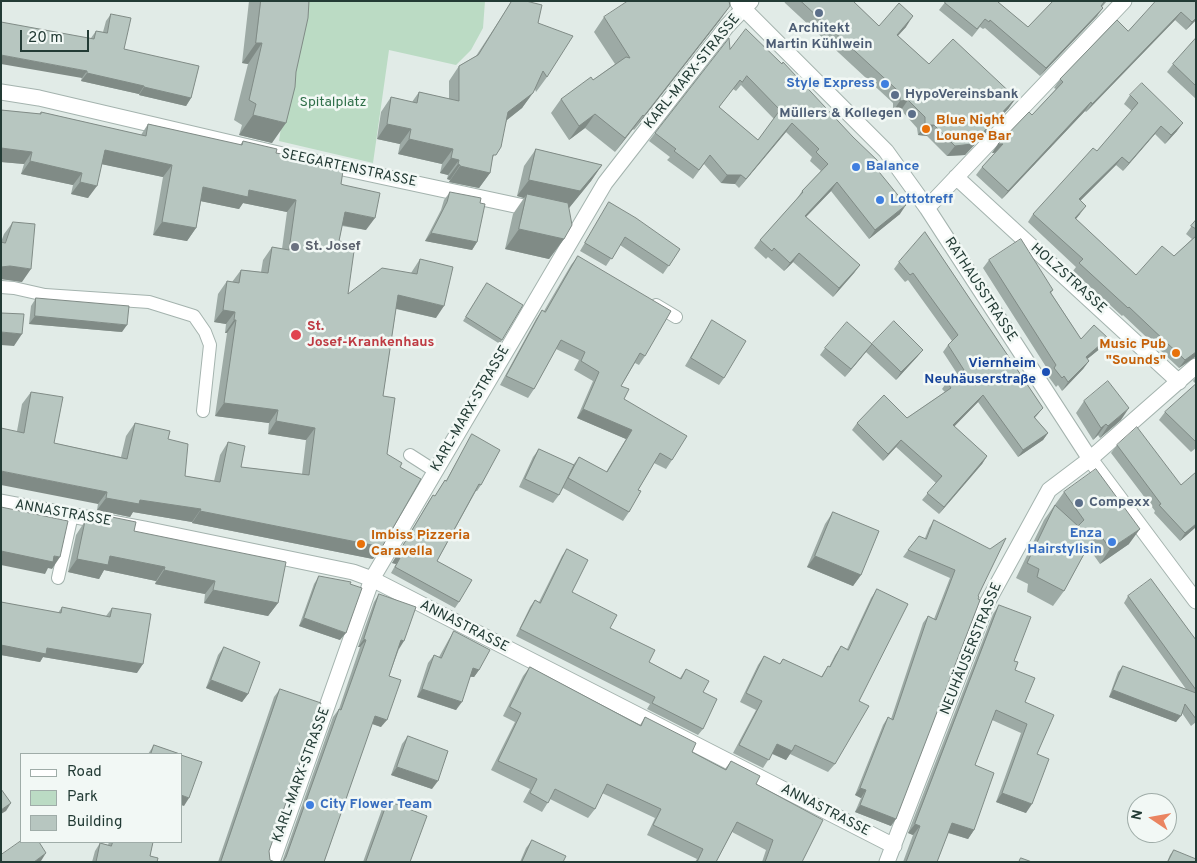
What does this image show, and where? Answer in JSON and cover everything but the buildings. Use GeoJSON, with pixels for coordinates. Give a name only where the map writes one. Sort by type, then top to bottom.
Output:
{"type":"FeatureCollection","features":[{"type":"Feature","properties":{"kind":"street"},"geometry":{"type":"LineString","coordinates":[[927,208],[1124,1]]}},
{"type":"Feature","properties":{"kind":"street","name":"RATHAUSSTRASSE"},"geometry":{"type":"LineString","coordinates":[[744,4],[886,151],[927,208],[1090,459],[1196,601]]}},
{"type":"Feature","properties":{"kind":"street","name":"KARL-MARX-STRASSE"},"geometry":{"type":"LineString","coordinates":[[272,862],[372,579],[435,471],[568,254],[580,224],[605,183],[744,4]]}},
{"type":"Feature","properties":{"kind":"street","name":"SEEGARTENSTRASSE"},"geometry":{"type":"LineString","coordinates":[[1,92],[39,98],[287,156],[559,215],[580,224]]}},
{"type":"Feature","properties":{"kind":"street","name":"HOLZSTRASSE"},"geometry":{"type":"LineString","coordinates":[[956,178],[1179,382]]}},
{"type":"Feature","properties":{"kind":"street"},"geometry":{"type":"LineString","coordinates":[[1090,459],[1196,366]]}},
{"type":"Feature","properties":{"kind":"street","name":"NEUHÄUSERSTRASSE"},"geometry":{"type":"LineString","coordinates":[[888,862],[987,603],[1049,490],[1090,459]]}},
{"type":"Feature","properties":{"kind":"street","name":"ANNASTRASSE"},"geometry":{"type":"LineString","coordinates":[[1,502],[145,529],[353,572],[372,579],[894,846]]}},
{"type":"Feature","properties":{"kind":"lane"},"geometry":{"type":"LineString","coordinates":[[1,287],[45,295],[149,302],[194,316],[205,332],[210,345],[203,411]]}},
{"type":"Feature","properties":{"kind":"lane"},"geometry":{"type":"LineString","coordinates":[[644,298],[676,317]]}},
{"type":"Feature","properties":{"kind":"lane"},"geometry":{"type":"LineString","coordinates":[[410,455],[435,471]]}},
{"type":"Feature","properties":{"kind":"lane"},"geometry":{"type":"LineString","coordinates":[[58,578],[72,515]]}},
{"type":"Feature","properties":{"kind":"green space","name":"Spitalplatz"},"geometry":{"type":"Polygon","coordinates":[[[300,1],[485,1],[483,28],[471,50],[456,65],[389,50],[373,163],[279,141],[300,1]]]}},
{"type":"Feature","properties":{"kind":"place","name":"Architekt Martin Kühlwein"},"geometry":{"type":"Point","coordinates":[819,13]}},
{"type":"Feature","properties":{"kind":"place","name":"Style Express"},"geometry":{"type":"Point","coordinates":[885,84]}},
{"type":"Feature","properties":{"kind":"place","name":"HypoVereinsbank"},"geometry":{"type":"Point","coordinates":[895,95]}},
{"type":"Feature","properties":{"kind":"place","name":"Müllers & Kollegen"},"geometry":{"type":"Point","coordinates":[912,114]}},
{"type":"Feature","properties":{"kind":"place","name":"Blue Night Lounge Bar"},"geometry":{"type":"Point","coordinates":[926,129]}},
{"type":"Feature","properties":{"kind":"place","name":"Balance"},"geometry":{"type":"Point","coordinates":[856,167]}},
{"type":"Feature","properties":{"kind":"place","name":"Lottotreff"},"geometry":{"type":"Point","coordinates":[880,200]}},
{"type":"Feature","properties":{"kind":"place","name":"St. Josef"},"geometry":{"type":"Point","coordinates":[295,247]}},
{"type":"Feature","properties":{"kind":"place","name":"St. Josef-Krankenhaus"},"geometry":{"type":"Point","coordinates":[296,335]}},
{"type":"Feature","properties":{"kind":"place","name":"Music Pub \"Sounds\""},"geometry":{"type":"Point","coordinates":[1176,353]}},
{"type":"Feature","properties":{"kind":"place","name":"Viernheim Neuhäuserstraße"},"geometry":{"type":"Point","coordinates":[1046,372]}},
{"type":"Feature","properties":{"kind":"place","name":"Compexx"},"geometry":{"type":"Point","coordinates":[1079,503]}},
{"type":"Feature","properties":{"kind":"place","name":"Enza Hairstylisin"},"geometry":{"type":"Point","coordinates":[1112,542]}},
{"type":"Feature","properties":{"kind":"place","name":"Imbiss Pizzeria Caravella"},"geometry":{"type":"Point","coordinates":[361,544]}},
{"type":"Feature","properties":{"kind":"place","name":"City Flower Team"},"geometry":{"type":"Point","coordinates":[310,805]}}]}
